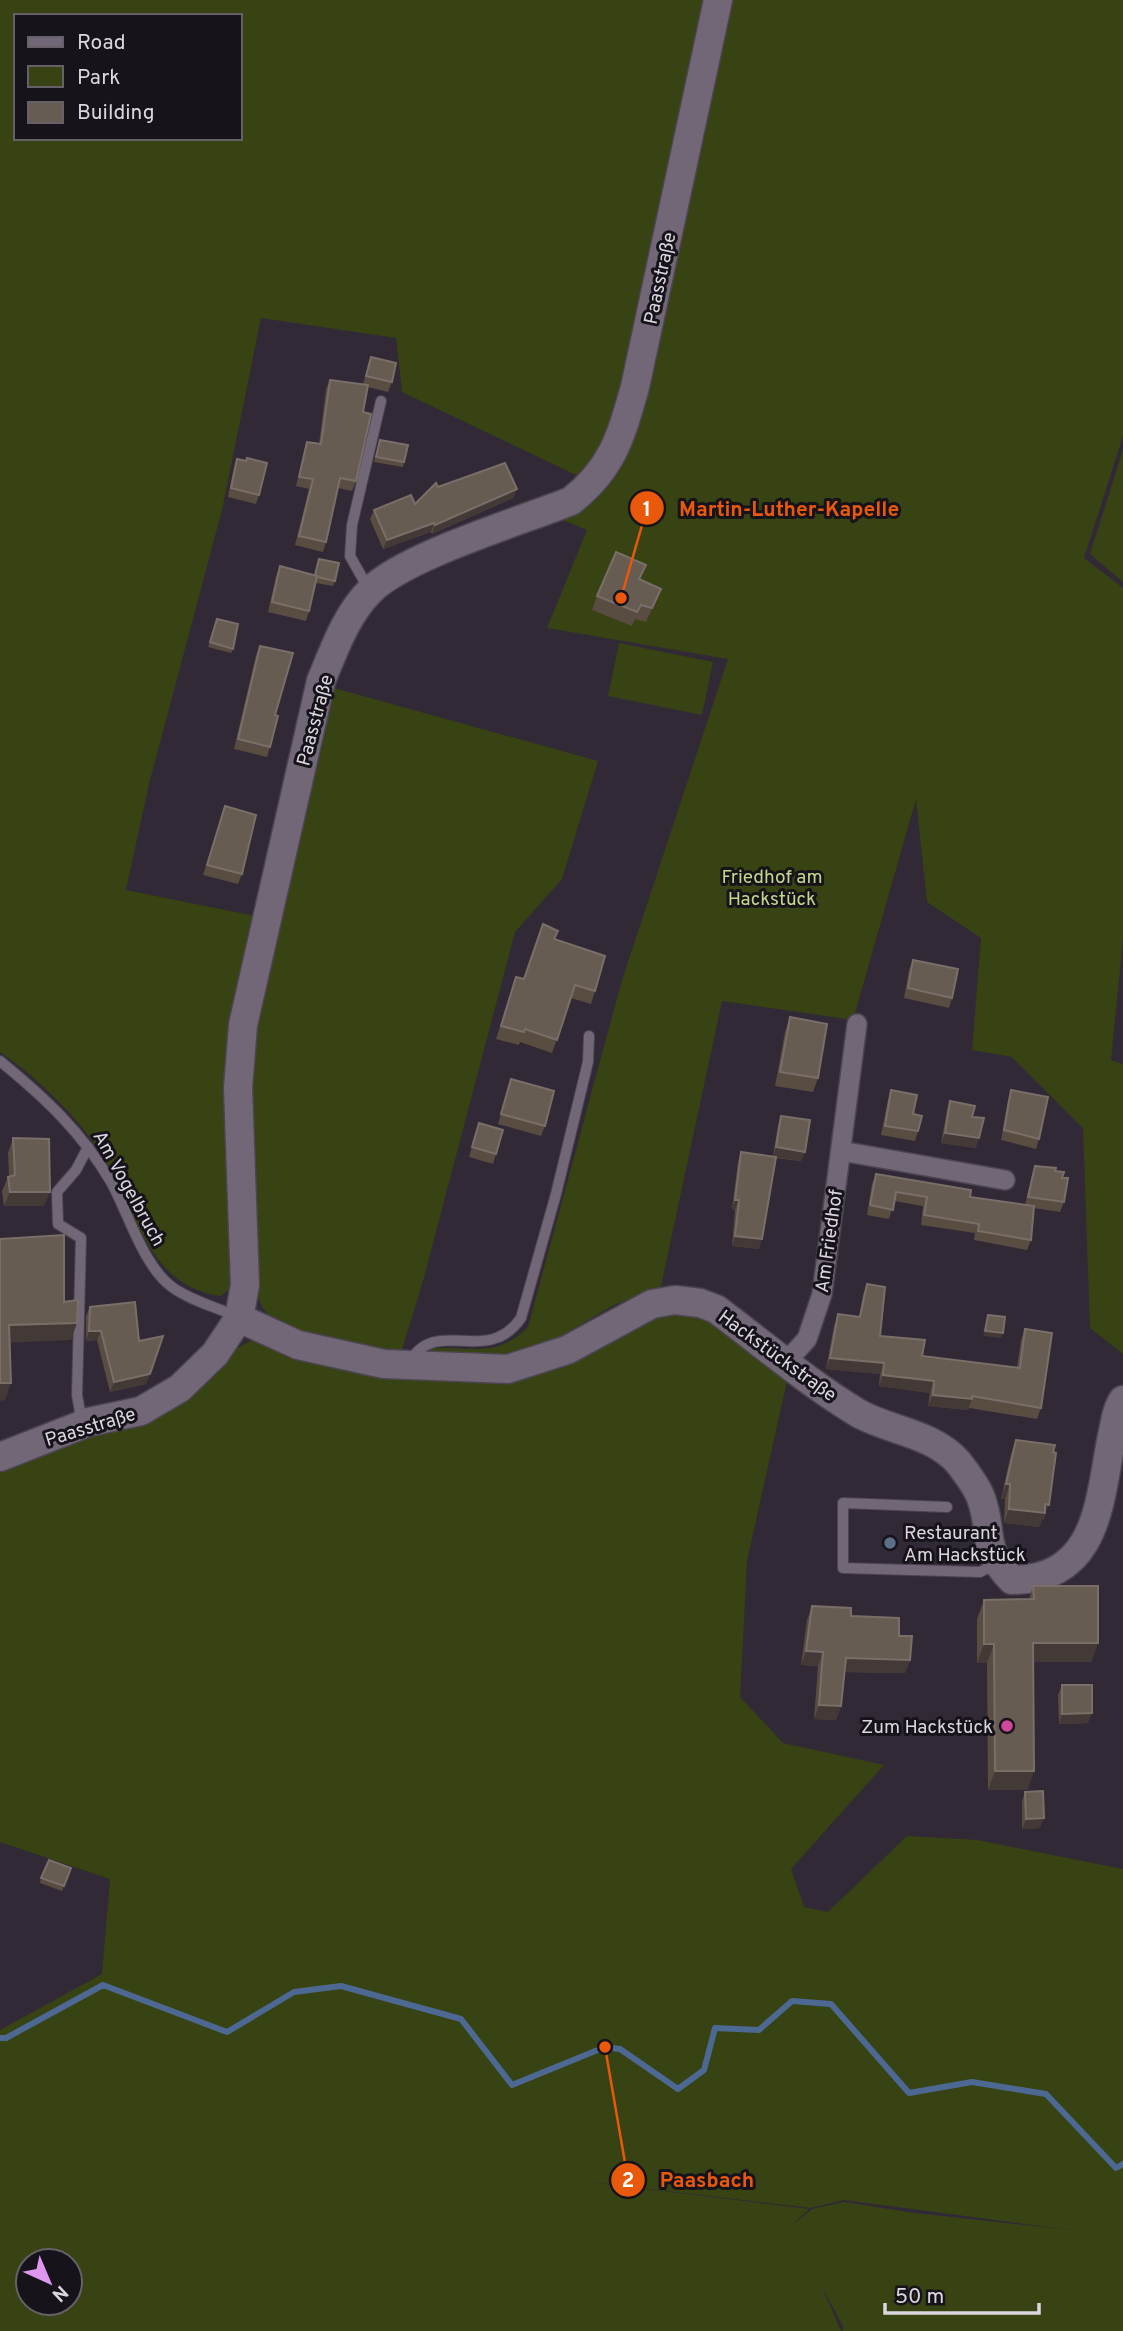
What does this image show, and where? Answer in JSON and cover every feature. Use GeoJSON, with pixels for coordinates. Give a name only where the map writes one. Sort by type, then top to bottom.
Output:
{"type":"FeatureCollection","features":[{"type":"Feature","properties":{"kind":"street","name":"Paasstraße"},"geometry":{"type":"LineString","coordinates":[[0,1457],[82,1425],[141,1411],[180,1388],[215,1354],[239,1318],[245,1285],[237,1088],[243,1025],[321,681],[342,631],[370,591],[399,570],[571,501],[594,483],[607,466],[623,431],[635,387],[718,0]]}},
{"type":"Feature","properties":{"kind":"street","name":"Am Friedhof"},"geometry":{"type":"LineString","coordinates":[[786,1362],[807,1339],[822,1294],[857,1024]]}},
{"type":"Feature","properties":{"kind":"street"},"geometry":{"type":"LineString","coordinates":[[841,1151],[1005,1180]]}},
{"type":"Feature","properties":{"kind":"street","name":"Hackstückstraße"},"geometry":{"type":"LineString","coordinates":[[239,1318],[298,1345],[384,1364],[508,1369],[567,1350],[652,1304],[675,1300],[716,1309],[815,1385],[861,1414],[917,1434],[957,1461],[981,1498],[988,1544],[997,1564]]}},
{"type":"Feature","properties":{"kind":"street"},"geometry":{"type":"LineString","coordinates":[[997,1564],[1012,1580],[1035,1580],[1065,1565],[1083,1546],[1100,1511],[1118,1407],[1123,1400]]}},
{"type":"Feature","properties":{"kind":"lane"},"geometry":{"type":"LineString","coordinates":[[370,591],[350,556],[352,525],[381,401]]}},
{"type":"Feature","properties":{"kind":"lane"},"geometry":{"type":"LineString","coordinates":[[408,1365],[416,1349],[428,1341],[491,1342],[510,1334],[521,1318],[556,1194],[588,1062],[589,1036]]}},
{"type":"Feature","properties":{"kind":"lane","name":"Am Vogelbruch"},"geometry":{"type":"LineString","coordinates":[[0,1061],[53,1105],[88,1147],[111,1182],[148,1256],[172,1287],[239,1318]]}},
{"type":"Feature","properties":{"kind":"lane"},"geometry":{"type":"LineString","coordinates":[[82,1425],[77,1395],[81,1238],[58,1224],[57,1192],[76,1170],[88,1147]]}},
{"type":"Feature","properties":{"kind":"lane"},"geometry":{"type":"LineString","coordinates":[[947,1507],[843,1503],[843,1568],[979,1572],[997,1564]]}},
{"type":"Feature","properties":{"kind":"green space"},"geometry":{"type":"Polygon","coordinates":[[[0,0],[707,0],[617,409],[597,464],[578,476],[402,392],[396,338],[261,318],[222,510],[149,784],[126,890],[255,916],[237,984],[224,1080],[234,1285],[221,1296],[196,1289],[176,1277],[160,1261],[146,1242],[102,1155],[69,1112],[29,1074],[0,1052],[0,0]]]}},
{"type":"Feature","properties":{"kind":"green space","name":"Friedhof am Hackstück"},"geometry":{"type":"Polygon","coordinates":[[[728,0],[1123,0],[1123,436],[1084,558],[1123,588],[1123,940],[1111,1060],[1123,1064],[1123,1354],[1090,1328],[1083,1128],[1012,1057],[972,1050],[981,938],[927,902],[916,799],[853,1020],[722,1001],[661,1286],[612,1306],[532,1353],[486,1359],[422,1357],[434,1348],[495,1347],[517,1337],[528,1327],[622,980],[728,659],[547,628],[587,530],[556,517],[610,481],[728,0]]]}},
{"type":"Feature","properties":{"kind":"green space"},"geometry":{"type":"Polygon","coordinates":[[[1123,450],[1123,582],[1090,554],[1123,450]]]}},
{"type":"Feature","properties":{"kind":"green space"},"geometry":{"type":"Polygon","coordinates":[[[619,643],[713,662],[702,715],[608,696],[619,643]]]}},
{"type":"Feature","properties":{"kind":"green space"},"geometry":{"type":"Polygon","coordinates":[[[334,688],[598,761],[562,879],[515,932],[423,1281],[400,1356],[331,1340],[279,1322],[263,1308],[254,1281],[249,1144],[256,1019],[334,688]]]}},
{"type":"Feature","properties":{"kind":"green space"},"geometry":{"type":"Polygon","coordinates":[[[656,1311],[704,1314],[787,1381],[747,1561],[740,1697],[783,1743],[884,1765],[791,1869],[804,1907],[828,1912],[907,1836],[977,1840],[1123,1869],[1123,2331],[843,2331],[843,2326],[822,2287],[841,2331],[0,2331],[0,2030],[102,1974],[110,1879],[0,1842],[0,1463],[83,1434],[254,1339],[456,1378],[656,1311]],[[541,2176],[809,2209],[790,2227],[812,2209],[844,2202],[915,2213],[1071,2230],[844,2200],[811,2208],[541,2176]]]}},
{"type":"Feature","properties":{"kind":"building"},"geometry":{"type":"Polygon","coordinates":[[[371,357],[396,363],[392,382],[366,376],[371,357]]]}},
{"type":"Feature","properties":{"kind":"building"},"geometry":{"type":"Polygon","coordinates":[[[330,380],[368,385],[363,412],[371,414],[356,481],[340,478],[326,542],[299,536],[313,479],[299,477],[307,442],[321,444],[330,380]]]}},
{"type":"Feature","properties":{"kind":"building"},"geometry":{"type":"Polygon","coordinates":[[[380,440],[408,445],[404,462],[376,457],[380,440]]]}},
{"type":"Feature","properties":{"kind":"building"},"geometry":{"type":"Polygon","coordinates":[[[247,458],[267,463],[259,495],[231,488],[237,459],[246,461],[247,458]]]}},
{"type":"Feature","properties":{"kind":"building"},"geometry":{"type":"Polygon","coordinates":[[[505,463],[517,489],[435,525],[434,523],[387,540],[374,510],[411,495],[415,504],[436,483],[438,487],[505,463]]]}},
{"type":"Feature","properties":{"kind":"building"},"geometry":{"type":"Polygon","coordinates":[[[616,552],[646,565],[639,579],[661,589],[652,608],[641,605],[637,612],[597,596],[616,552]]]}},
{"type":"Feature","properties":{"kind":"building"},"geometry":{"type":"Polygon","coordinates":[[[319,559],[339,563],[335,581],[315,575],[319,559]]]}},
{"type":"Feature","properties":{"kind":"building"},"geometry":{"type":"Polygon","coordinates":[[[280,566],[317,576],[309,611],[272,602],[280,566]]]}},
{"type":"Feature","properties":{"kind":"building"},"geometry":{"type":"Polygon","coordinates":[[[217,619],[238,624],[233,649],[210,642],[217,619]]]}},
{"type":"Feature","properties":{"kind":"building"},"geometry":{"type":"Polygon","coordinates":[[[260,646],[293,653],[275,715],[278,716],[270,747],[238,739],[260,646]]]}},
{"type":"Feature","properties":{"kind":"building"},"geometry":{"type":"Polygon","coordinates":[[[225,806],[256,815],[242,874],[207,865],[225,806]]]}},
{"type":"Feature","properties":{"kind":"building"},"geometry":{"type":"Polygon","coordinates":[[[543,924],[558,931],[554,939],[605,956],[595,991],[575,985],[557,1040],[525,1029],[524,1032],[501,1026],[516,977],[524,979],[543,924]]]}},
{"type":"Feature","properties":{"kind":"building"},"geometry":{"type":"Polygon","coordinates":[[[913,960],[958,969],[952,998],[908,988],[913,960]]]}},
{"type":"Feature","properties":{"kind":"building"},"geometry":{"type":"Polygon","coordinates":[[[790,1017],[827,1024],[818,1078],[780,1072],[790,1017]]]}},
{"type":"Feature","properties":{"kind":"building"},"geometry":{"type":"Polygon","coordinates":[[[511,1079],[554,1091],[545,1126],[501,1114],[511,1079]]]}},
{"type":"Feature","properties":{"kind":"building"},"geometry":{"type":"Polygon","coordinates":[[[891,1090],[917,1095],[913,1114],[922,1116],[918,1131],[885,1126],[891,1090]]]}},
{"type":"Feature","properties":{"kind":"building"},"geometry":{"type":"Polygon","coordinates":[[[1011,1090],[1048,1097],[1039,1139],[1004,1130],[1011,1090]]]}},
{"type":"Feature","properties":{"kind":"building"},"geometry":{"type":"Polygon","coordinates":[[[950,1101],[975,1106],[972,1117],[984,1118],[979,1138],[945,1133],[950,1101]]]}},
{"type":"Feature","properties":{"kind":"building"},"geometry":{"type":"Polygon","coordinates":[[[781,1116],[810,1120],[805,1152],[776,1147],[781,1116]]]}},
{"type":"Feature","properties":{"kind":"building"},"geometry":{"type":"Polygon","coordinates":[[[479,1123],[503,1130],[496,1154],[472,1147],[479,1123]]]}},
{"type":"Feature","properties":{"kind":"building"},"geometry":{"type":"Polygon","coordinates":[[[13,1138],[49,1139],[50,1192],[10,1192],[8,1177],[15,1175],[13,1138]]]}},
{"type":"Feature","properties":{"kind":"building"},"geometry":{"type":"Polygon","coordinates":[[[741,1152],[776,1157],[762,1239],[735,1236],[739,1200],[735,1200],[741,1152]]]}},
{"type":"Feature","properties":{"kind":"building"},"geometry":{"type":"Polygon","coordinates":[[[1035,1166],[1056,1168],[1055,1171],[1064,1172],[1062,1178],[1068,1178],[1064,1202],[1028,1197],[1035,1166]]]}},
{"type":"Feature","properties":{"kind":"building"},"geometry":{"type":"Polygon","coordinates":[[[876,1174],[971,1190],[970,1197],[1034,1206],[1031,1240],[978,1231],[979,1224],[924,1215],[927,1197],[896,1192],[893,1210],[870,1205],[876,1174]]]}},
{"type":"Feature","properties":{"kind":"building"},"geometry":{"type":"Polygon","coordinates":[[[64,1235],[64,1302],[78,1300],[77,1323],[9,1325],[11,1383],[0,1383],[0,1239],[64,1235]]]}},
{"type":"Feature","properties":{"kind":"building"},"geometry":{"type":"Polygon","coordinates":[[[867,1284],[885,1287],[880,1336],[925,1340],[922,1356],[1020,1368],[1025,1329],[1052,1333],[1041,1408],[972,1396],[972,1399],[933,1395],[934,1381],[883,1375],[884,1363],[830,1358],[838,1314],[860,1317],[867,1284]]]}},
{"type":"Feature","properties":{"kind":"building"},"geometry":{"type":"Polygon","coordinates":[[[135,1302],[139,1341],[163,1336],[150,1374],[114,1382],[101,1331],[89,1331],[90,1307],[135,1302]]]}},
{"type":"Feature","properties":{"kind":"building"},"geometry":{"type":"Polygon","coordinates":[[[988,1315],[1005,1317],[1003,1333],[985,1331],[988,1315]]]}},
{"type":"Feature","properties":{"kind":"building"},"geometry":{"type":"Polygon","coordinates":[[[1016,1440],[1055,1445],[1049,1505],[1045,1504],[1045,1513],[1009,1509],[1010,1484],[1006,1484],[1016,1440]]]}},
{"type":"Feature","properties":{"kind":"building","name":"Zum Hackstück"},"geometry":{"type":"Polygon","coordinates":[[[1033,1586],[1098,1586],[1098,1643],[1033,1643],[1034,1771],[995,1771],[994,1644],[984,1644],[984,1600],[1034,1599],[1033,1586]]]}},
{"type":"Feature","properties":{"kind":"building"},"geometry":{"type":"Polygon","coordinates":[[[812,1606],[851,1608],[851,1616],[899,1618],[899,1636],[912,1636],[910,1660],[846,1658],[841,1706],[819,1705],[823,1652],[806,1651],[812,1606]]]}},
{"type":"Feature","properties":{"kind":"building"},"geometry":{"type":"Polygon","coordinates":[[[1062,1685],[1092,1685],[1092,1713],[1062,1714],[1062,1685]]]}},
{"type":"Feature","properties":{"kind":"building"},"geometry":{"type":"Polygon","coordinates":[[[1043,1791],[1044,1818],[1026,1819],[1025,1792],[1043,1791]]]}},
{"type":"Feature","properties":{"kind":"building"},"geometry":{"type":"Polygon","coordinates":[[[49,1860],[71,1868],[64,1886],[41,1878],[49,1860]]]}},
{"type":"Feature","properties":{"kind":"waterway"},"geometry":{"type":"LineString","coordinates":[[0,2038],[6,2038],[103,1985],[227,2032],[294,1992],[341,1986],[461,2019],[512,2085],[605,2047],[620,2049],[678,2089],[704,2070],[715,2028],[759,2030],[792,2001],[831,2004],[909,2093],[972,2082],[1046,2094],[1116,2168],[1123,2164]]}},
{"type":"Feature","properties":{"kind":"place","name":"Martin-Luther-Kapelle"},"geometry":{"type":"Point","coordinates":[621,598]}},
{"type":"Feature","properties":{"kind":"place","name":"Restaurant Am Hackstück"},"geometry":{"type":"Point","coordinates":[890,1543]}},
{"type":"Feature","properties":{"kind":"place","name":"Zum Hackstück"},"geometry":{"type":"Point","coordinates":[1007,1726]}},
{"type":"Feature","properties":{"kind":"place","name":"Paasbach"},"geometry":{"type":"Point","coordinates":[605,2047]}}]}
